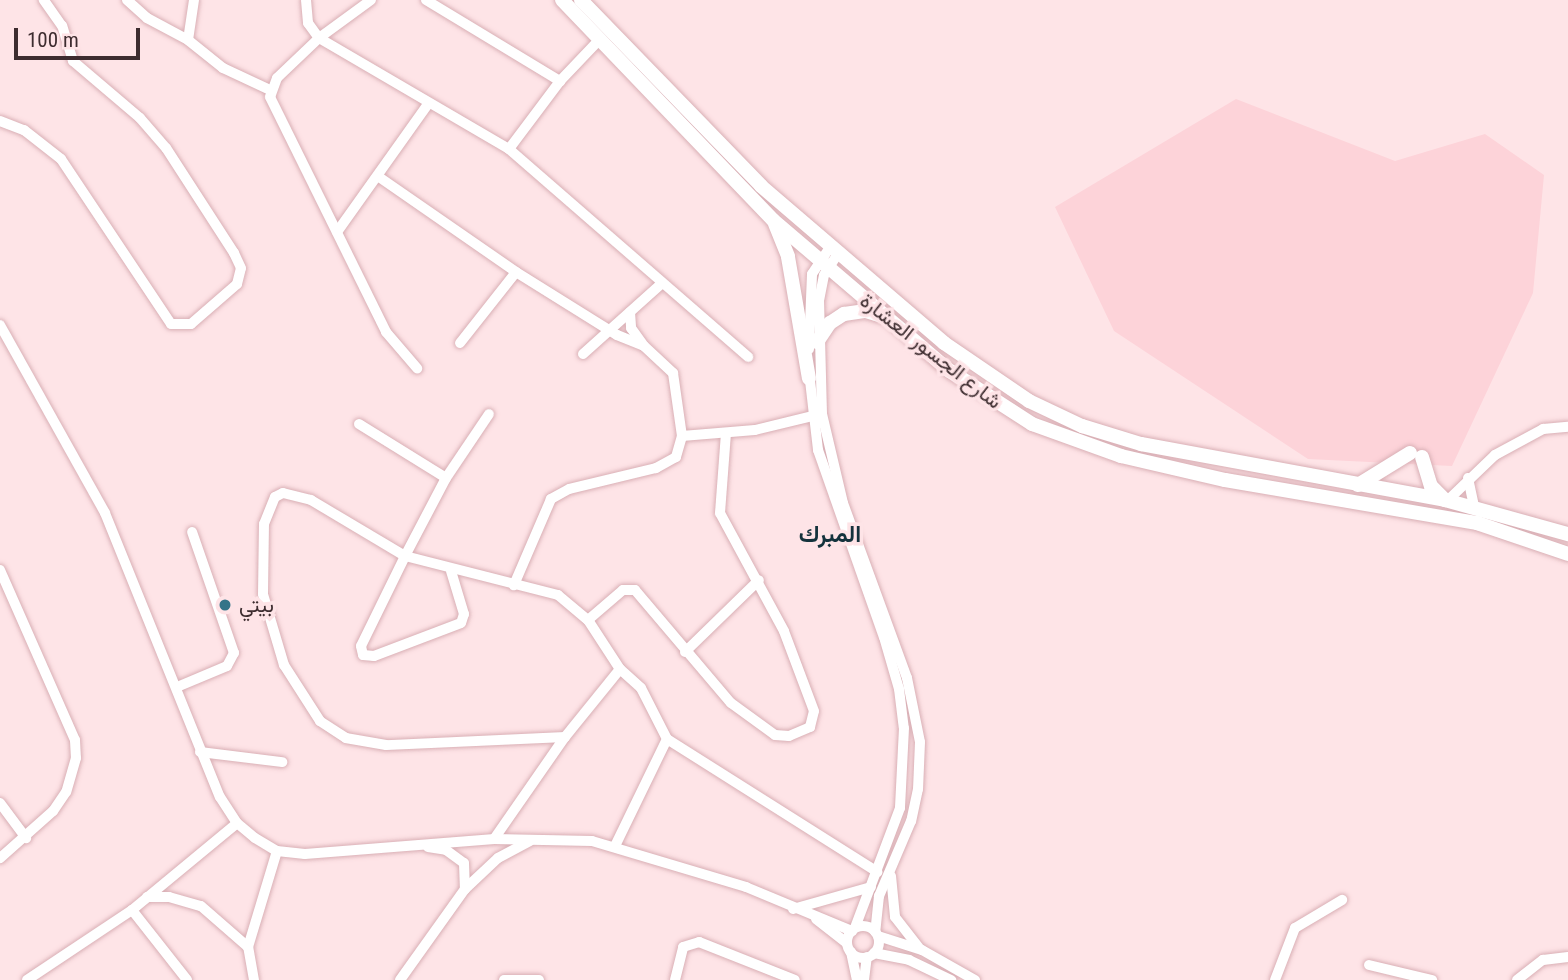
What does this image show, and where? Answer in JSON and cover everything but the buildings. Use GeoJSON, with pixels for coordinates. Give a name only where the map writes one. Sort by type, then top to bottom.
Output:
{"type":"FeatureCollection","features":[{"type":"Feature","properties":{"kind":"main road","name":"شارع الجسور العشارة"},"geometry":{"type":"LineString","coordinates":[[562,0],[773,220],[823,265],[983,395],[1054,434],[1189,472],[1507,530],[1568,554]]}},
{"type":"Feature","properties":{"kind":"main road","name":"شارع الجسور العشارة"},"geometry":{"type":"LineString","coordinates":[[581,0],[731,158],[972,365],[1053,414],[1141,444],[1446,500],[1568,534]]}},
{"type":"Feature","properties":{"kind":"main road"},"geometry":{"type":"LineString","coordinates":[[773,220],[788,257],[809,378]]}},
{"type":"Feature","properties":{"kind":"main road"},"geometry":{"type":"LineString","coordinates":[[817,342],[830,323],[850,312],[875,312],[892,321]]}},
{"type":"Feature","properties":{"kind":"main road"},"geometry":{"type":"LineString","coordinates":[[1358,485],[1416,455],[1426,477],[1446,500]]}},
{"type":"Feature","properties":{"kind":"main road"},"geometry":{"type":"LineString","coordinates":[[1387,508],[1401,492]]}},
{"type":"Feature","properties":{"kind":"main road"},"geometry":{"type":"LineString","coordinates":[[1401,492],[1403,511]]}},
{"type":"Feature","properties":{"kind":"street"},"geometry":{"type":"LineString","coordinates":[[0,121],[24,130],[61,159],[171,324],[191,324],[237,284],[241,268],[234,253],[166,148],[140,118],[73,61],[62,26],[44,0]]}},
{"type":"Feature","properties":{"kind":"street"},"geometry":{"type":"LineString","coordinates":[[127,0],[147,18],[188,40],[223,68],[270,90]]}},
{"type":"Feature","properties":{"kind":"street"},"geometry":{"type":"LineString","coordinates":[[188,40],[194,0]]}},
{"type":"Feature","properties":{"kind":"street"},"geometry":{"type":"LineString","coordinates":[[306,0],[308,23],[319,38],[509,149],[748,357]]}},
{"type":"Feature","properties":{"kind":"street"},"geometry":{"type":"LineString","coordinates":[[370,0],[319,38],[270,90],[271,103],[386,332],[417,368]]}},
{"type":"Feature","properties":{"kind":"street"},"geometry":{"type":"LineString","coordinates":[[426,0],[560,82]]}},
{"type":"Feature","properties":{"kind":"street"},"geometry":{"type":"LineString","coordinates":[[509,149],[560,82],[600,40]]}},
{"type":"Feature","properties":{"kind":"street"},"geometry":{"type":"LineString","coordinates":[[337,232],[379,177],[428,104]]}},
{"type":"Feature","properties":{"kind":"street"},"geometry":{"type":"LineString","coordinates":[[379,177],[516,272],[608,330],[644,346]]}},
{"type":"Feature","properties":{"kind":"street"},"geometry":{"type":"LineString","coordinates":[[835,249],[809,291],[809,378],[832,500],[866,582],[901,705],[904,752],[900,808],[853,930],[849,948],[857,980]]}},
{"type":"Feature","properties":{"kind":"street"},"geometry":{"type":"LineString","coordinates":[[823,265],[817,342],[816,415],[843,503],[907,678],[920,742],[918,789],[879,896],[876,934],[864,980]]}},
{"type":"Feature","properties":{"kind":"street"},"geometry":{"type":"LineString","coordinates":[[460,343],[516,272]]}},
{"type":"Feature","properties":{"kind":"street"},"geometry":{"type":"LineString","coordinates":[[583,354],[662,282]]}},
{"type":"Feature","properties":{"kind":"street"},"geometry":{"type":"LineString","coordinates":[[514,585],[551,499],[569,489],[663,466],[676,457],[682,436],[673,373],[644,346],[631,328],[630,312]]}},
{"type":"Feature","properties":{"kind":"street"},"geometry":{"type":"LineString","coordinates":[[0,325],[105,513],[177,687],[200,752],[237,823],[278,851],[318,854],[495,839],[534,839],[615,846],[746,887],[816,919],[853,930],[868,927],[876,934],[922,950],[975,980]]}},
{"type":"Feature","properties":{"kind":"street"},"geometry":{"type":"LineString","coordinates":[[451,571],[464,614],[461,623],[374,656],[363,655],[361,646],[405,556],[446,478],[489,414]]}},
{"type":"Feature","properties":{"kind":"street"},"geometry":{"type":"LineString","coordinates":[[682,436],[782,425],[816,415]]}},
{"type":"Feature","properties":{"kind":"street"},"geometry":{"type":"LineString","coordinates":[[359,424],[446,478]]}},
{"type":"Feature","properties":{"kind":"street"},"geometry":{"type":"LineString","coordinates":[[1446,500],[1494,455],[1533,433],[1568,427]]}},
{"type":"Feature","properties":{"kind":"street"},"geometry":{"type":"LineString","coordinates":[[588,620],[623,590],[635,590],[731,704],[767,730],[789,736],[810,727],[814,711],[784,631],[759,580],[720,513],[726,433]]}},
{"type":"Feature","properties":{"kind":"street"},"geometry":{"type":"LineString","coordinates":[[1468,478],[1474,506]]}},
{"type":"Feature","properties":{"kind":"street"},"geometry":{"type":"LineString","coordinates":[[565,737],[364,743],[320,721],[293,683],[270,627],[261,568],[269,506],[283,493],[297,494],[405,556],[451,571],[558,595],[588,620],[621,669],[641,688],[667,739],[877,872]]}},
{"type":"Feature","properties":{"kind":"street"},"geometry":{"type":"LineString","coordinates":[[177,687],[227,666],[234,653],[192,532]]}},
{"type":"Feature","properties":{"kind":"street"},"geometry":{"type":"LineString","coordinates":[[0,570],[75,740],[75,765],[66,792],[26,838],[0,858]]}},
{"type":"Feature","properties":{"kind":"street"},"geometry":{"type":"LineString","coordinates":[[685,652],[759,580]]}},
{"type":"Feature","properties":{"kind":"street"},"geometry":{"type":"LineString","coordinates":[[495,839],[565,737],[621,669]]}},
{"type":"Feature","properties":{"kind":"street"},"geometry":{"type":"LineString","coordinates":[[615,846],[667,739]]}},
{"type":"Feature","properties":{"kind":"street"},"geometry":{"type":"LineString","coordinates":[[200,752],[282,762]]}},
{"type":"Feature","properties":{"kind":"street"},"geometry":{"type":"LineString","coordinates":[[0,803],[26,838]]}},
{"type":"Feature","properties":{"kind":"street"},"geometry":{"type":"LineString","coordinates":[[27,980],[132,910],[237,823]]}},
{"type":"Feature","properties":{"kind":"street"},"geometry":{"type":"LineString","coordinates":[[400,980],[466,889],[498,858],[534,839]]}},
{"type":"Feature","properties":{"kind":"street"},"geometry":{"type":"LineString","coordinates":[[417,844],[458,856],[464,863],[466,889]]}},
{"type":"Feature","properties":{"kind":"street"},"geometry":{"type":"LineString","coordinates":[[254,980],[248,947],[278,851]]}},
{"type":"Feature","properties":{"kind":"street"},"geometry":{"type":"LineString","coordinates":[[891,868],[895,917],[922,950]]}},
{"type":"Feature","properties":{"kind":"street"},"geometry":{"type":"LineString","coordinates":[[793,909],[871,887]]}},
{"type":"Feature","properties":{"kind":"street"},"geometry":{"type":"LineString","coordinates":[[147,897],[169,897],[201,906],[248,947]]}},
{"type":"Feature","properties":{"kind":"street"},"geometry":{"type":"LineString","coordinates":[[1275,980],[1295,928],[1342,900]]}},
{"type":"Feature","properties":{"kind":"street"},"geometry":{"type":"LineString","coordinates":[[132,910],[187,980]]}},
{"type":"Feature","properties":{"kind":"street"},"geometry":{"type":"LineString","coordinates":[[816,919],[849,948],[870,955],[909,960],[951,980]]}},
{"type":"Feature","properties":{"kind":"street"},"geometry":{"type":"LineString","coordinates":[[675,980],[683,947],[699,942],[796,980]]}},
{"type":"Feature","properties":{"kind":"street"},"geometry":{"type":"LineString","coordinates":[[1517,980],[1543,960],[1568,957]]}},
{"type":"Feature","properties":{"kind":"street"},"geometry":{"type":"LineString","coordinates":[[1368,965],[1432,980]]}},
{"type":"Feature","properties":{"kind":"street"},"geometry":{"type":"LineString","coordinates":[[505,980],[538,980]]}},
{"type":"Feature","properties":{"kind":"shaded area"},"geometry":{"type":"Polygon","coordinates":[[[1236,99],[1395,161],[1485,134],[1544,175],[1533,293],[1452,466],[1308,459],[1114,331],[1055,207],[1236,99]]]}},
{"type":"Feature","properties":{"kind":"place","name":"بيتي"},"geometry":{"type":"Point","coordinates":[225,605]}},
{"type":"Feature","properties":{"kind":"district","name":"المبرك"},"geometry":{"type":"Point","coordinates":[830,535]}}]}
